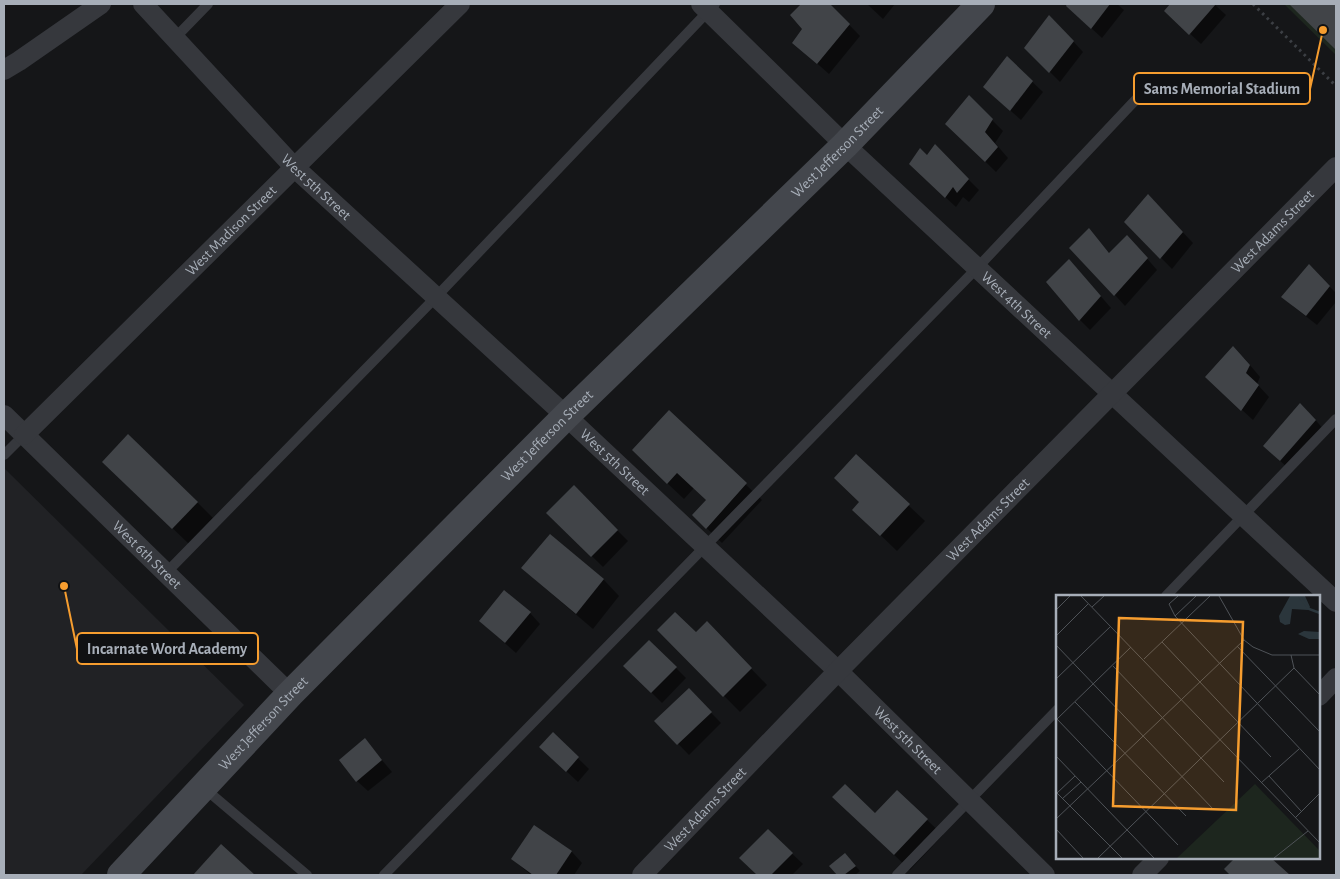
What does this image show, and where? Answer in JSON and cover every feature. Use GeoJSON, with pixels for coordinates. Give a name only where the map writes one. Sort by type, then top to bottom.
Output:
{"type":"FeatureCollection","features":[{"type":"Feature","properties":{"kind":"street"},"geometry":{"type":"LineString","coordinates":[[4,70],[101,4]]}},
{"type":"Feature","properties":{"kind":"street","name":"West 5th Street"},"geometry":{"type":"LineString","coordinates":[[144,4],[294,167],[566,416],[838,671],[1045,875]]}},
{"type":"Feature","properties":{"kind":"street","name":"West Madison Street"},"geometry":{"type":"LineString","coordinates":[[24,435],[460,4]]}},
{"type":"Feature","properties":{"kind":"street","name":"West Jefferson Street"},"geometry":{"type":"LineString","coordinates":[[121,875],[290,694],[566,416],[846,145],[981,4]]}},
{"type":"Feature","properties":{"kind":"street","name":"West 4th Street"},"geometry":{"type":"LineString","coordinates":[[708,6],[846,145],[1336,602]]}},
{"type":"Feature","properties":{"kind":"street","name":"West Adams Street"},"geometry":{"type":"LineString","coordinates":[[642,875],[838,671],[1336,167]]}},
{"type":"Feature","properties":{"kind":"street","name":"West 6th Street"},"geometry":{"type":"LineString","coordinates":[[4,415],[290,694]]}},
{"type":"Feature","properties":{"kind":"street"},"geometry":{"type":"LineString","coordinates":[[1320,695],[1336,678]]}},
{"type":"Feature","properties":{"kind":"street"},"geometry":{"type":"LineString","coordinates":[[1142,875],[1159,859]]}},
{"type":"Feature","properties":{"kind":"lane"},"geometry":{"type":"LineString","coordinates":[[175,38],[208,4]]}},
{"type":"Feature","properties":{"kind":"lane"},"geometry":{"type":"LineString","coordinates":[[166,573],[436,297],[708,6]]}},
{"type":"Feature","properties":{"kind":"lane"},"geometry":{"type":"LineString","coordinates":[[384,875],[978,267],[1143,92]]}},
{"type":"Feature","properties":{"kind":"lane"},"geometry":{"type":"LineString","coordinates":[[1167,595],[1336,419]]}},
{"type":"Feature","properties":{"kind":"lane"},"geometry":{"type":"LineString","coordinates":[[4,455],[24,435]]}},
{"type":"Feature","properties":{"kind":"lane"},"geometry":{"type":"LineString","coordinates":[[897,875],[1056,711]]}},
{"type":"Feature","properties":{"kind":"lane"},"geometry":{"type":"LineString","coordinates":[[203,787],[307,875]]}},
{"type":"Feature","properties":{"kind":"path"},"geometry":{"type":"LineString","coordinates":[[1253,4],[1336,86]]}},
{"type":"Feature","properties":{"kind":"shaded area"},"geometry":{"type":"Polygon","coordinates":[[[1284,4],[1336,4],[1336,55],[1284,4]]]}},
{"type":"Feature","properties":{"kind":"shaded area"},"geometry":{"type":"Polygon","coordinates":[[[4,468],[244,705],[81,875],[4,875],[4,468]]]}},
{"type":"Feature","properties":{"kind":"building"},"geometry":{"type":"Polygon","coordinates":[[[801,4],[830,4],[850,24],[817,64],[792,43],[802,29],[790,15],[801,4]]]}},
{"type":"Feature","properties":{"kind":"building"},"geometry":{"type":"Polygon","coordinates":[[[1067,4],[1110,4],[1091,29],[1066,6],[1067,4]]]}},
{"type":"Feature","properties":{"kind":"building"},"geometry":{"type":"Polygon","coordinates":[[[1170,4],[1216,4],[1189,35],[1164,11],[1170,4]]]}},
{"type":"Feature","properties":{"kind":"building"},"geometry":{"type":"Polygon","coordinates":[[[1289,4],[1336,4],[1336,50],[1289,4]]]}},
{"type":"Feature","properties":{"kind":"building"},"geometry":{"type":"Polygon","coordinates":[[[1049,15],[1074,41],[1049,73],[1024,48],[1049,15]]]}},
{"type":"Feature","properties":{"kind":"building"},"geometry":{"type":"Polygon","coordinates":[[[1007,56],[1033,81],[1010,111],[983,87],[1007,56]]]}},
{"type":"Feature","properties":{"kind":"building"},"geometry":{"type":"Polygon","coordinates":[[[969,95],[993,119],[985,132],[998,147],[985,162],[945,124],[969,95]]]}},
{"type":"Feature","properties":{"kind":"building"},"geometry":{"type":"Polygon","coordinates":[[[935,144],[969,179],[957,193],[953,187],[945,198],[909,164],[920,148],[927,155],[935,144]]]}},
{"type":"Feature","properties":{"kind":"building"},"geometry":{"type":"Polygon","coordinates":[[[1148,194],[1183,232],[1160,259],[1124,222],[1148,194]]]}},
{"type":"Feature","properties":{"kind":"building"},"geometry":{"type":"Polygon","coordinates":[[[1089,228],[1109,253],[1127,235],[1148,258],[1114,296],[1069,248],[1089,228]]]}},
{"type":"Feature","properties":{"kind":"building"},"geometry":{"type":"Polygon","coordinates":[[[1069,259],[1101,296],[1079,321],[1046,282],[1069,259]]]}},
{"type":"Feature","properties":{"kind":"building"},"geometry":{"type":"Polygon","coordinates":[[[1309,264],[1330,286],[1306,316],[1281,297],[1309,264]]]}},
{"type":"Feature","properties":{"kind":"building"},"geometry":{"type":"Polygon","coordinates":[[[1233,346],[1250,365],[1246,373],[1259,385],[1241,411],[1205,377],[1233,346]]]}},
{"type":"Feature","properties":{"kind":"building"},"geometry":{"type":"Polygon","coordinates":[[[1300,403],[1316,420],[1280,461],[1263,446],[1300,403]]]}},
{"type":"Feature","properties":{"kind":"building"},"geometry":{"type":"Polygon","coordinates":[[[669,410],[747,483],[706,529],[692,515],[706,500],[677,473],[667,484],[632,450],[669,410]]]}},
{"type":"Feature","properties":{"kind":"building"},"geometry":{"type":"Polygon","coordinates":[[[128,434],[198,502],[172,529],[102,462],[128,434]]]}},
{"type":"Feature","properties":{"kind":"building"},"geometry":{"type":"Polygon","coordinates":[[[856,454],[910,504],[880,536],[852,510],[859,502],[834,478],[856,454]]]}},
{"type":"Feature","properties":{"kind":"building"},"geometry":{"type":"Polygon","coordinates":[[[574,485],[618,530],[591,557],[546,513],[574,485]]]}},
{"type":"Feature","properties":{"kind":"building"},"geometry":{"type":"Polygon","coordinates":[[[550,534],[604,579],[576,614],[521,568],[550,534]]]}},
{"type":"Feature","properties":{"kind":"building"},"geometry":{"type":"Polygon","coordinates":[[[504,590],[531,612],[505,643],[479,621],[504,590]]]}},
{"type":"Feature","properties":{"kind":"building"},"geometry":{"type":"Polygon","coordinates":[[[675,612],[696,632],[707,621],[752,668],[723,697],[657,630],[675,612]]]}},
{"type":"Feature","properties":{"kind":"building"},"geometry":{"type":"Polygon","coordinates":[[[649,640],[677,667],[651,693],[623,666],[649,640]]]}},
{"type":"Feature","properties":{"kind":"building"},"geometry":{"type":"Polygon","coordinates":[[[689,688],[712,712],[677,745],[654,721],[689,688]]]}},
{"type":"Feature","properties":{"kind":"building"},"geometry":{"type":"Polygon","coordinates":[[[553,732],[579,757],[566,772],[539,747],[553,732]]]}},
{"type":"Feature","properties":{"kind":"building"},"geometry":{"type":"Polygon","coordinates":[[[365,738],[382,760],[356,782],[339,760],[365,738]]]}},
{"type":"Feature","properties":{"kind":"building"},"geometry":{"type":"Polygon","coordinates":[[[845,784],[875,813],[897,790],[928,819],[894,855],[832,797],[845,784]]]}},
{"type":"Feature","properties":{"kind":"building"},"geometry":{"type":"Polygon","coordinates":[[[534,825],[572,851],[556,875],[533,875],[511,859],[534,825]]]}},
{"type":"Feature","properties":{"kind":"building"},"geometry":{"type":"Polygon","coordinates":[[[768,829],[793,853],[771,875],[757,875],[739,858],[768,829]]]}},
{"type":"Feature","properties":{"kind":"building"},"geometry":{"type":"Polygon","coordinates":[[[221,844],[255,875],[193,875],[221,844]]]}},
{"type":"Feature","properties":{"kind":"building"},"geometry":{"type":"Polygon","coordinates":[[[845,853],[856,866],[844,875],[837,875],[829,866],[845,853]]]}},
{"type":"Feature","properties":{"kind":"building"},"geometry":{"type":"Polygon","coordinates":[[[1234,859],[1272,859],[1290,875],[1230,875],[1224,869],[1234,859]]]}},
{"type":"Feature","properties":{"kind":"place","name":"Sams Memorial Stadium"},"geometry":{"type":"Point","coordinates":[1323,30]}},
{"type":"Feature","properties":{"kind":"place","name":"Incarnate Word Academy"},"geometry":{"type":"Point","coordinates":[64,586]}}]}
